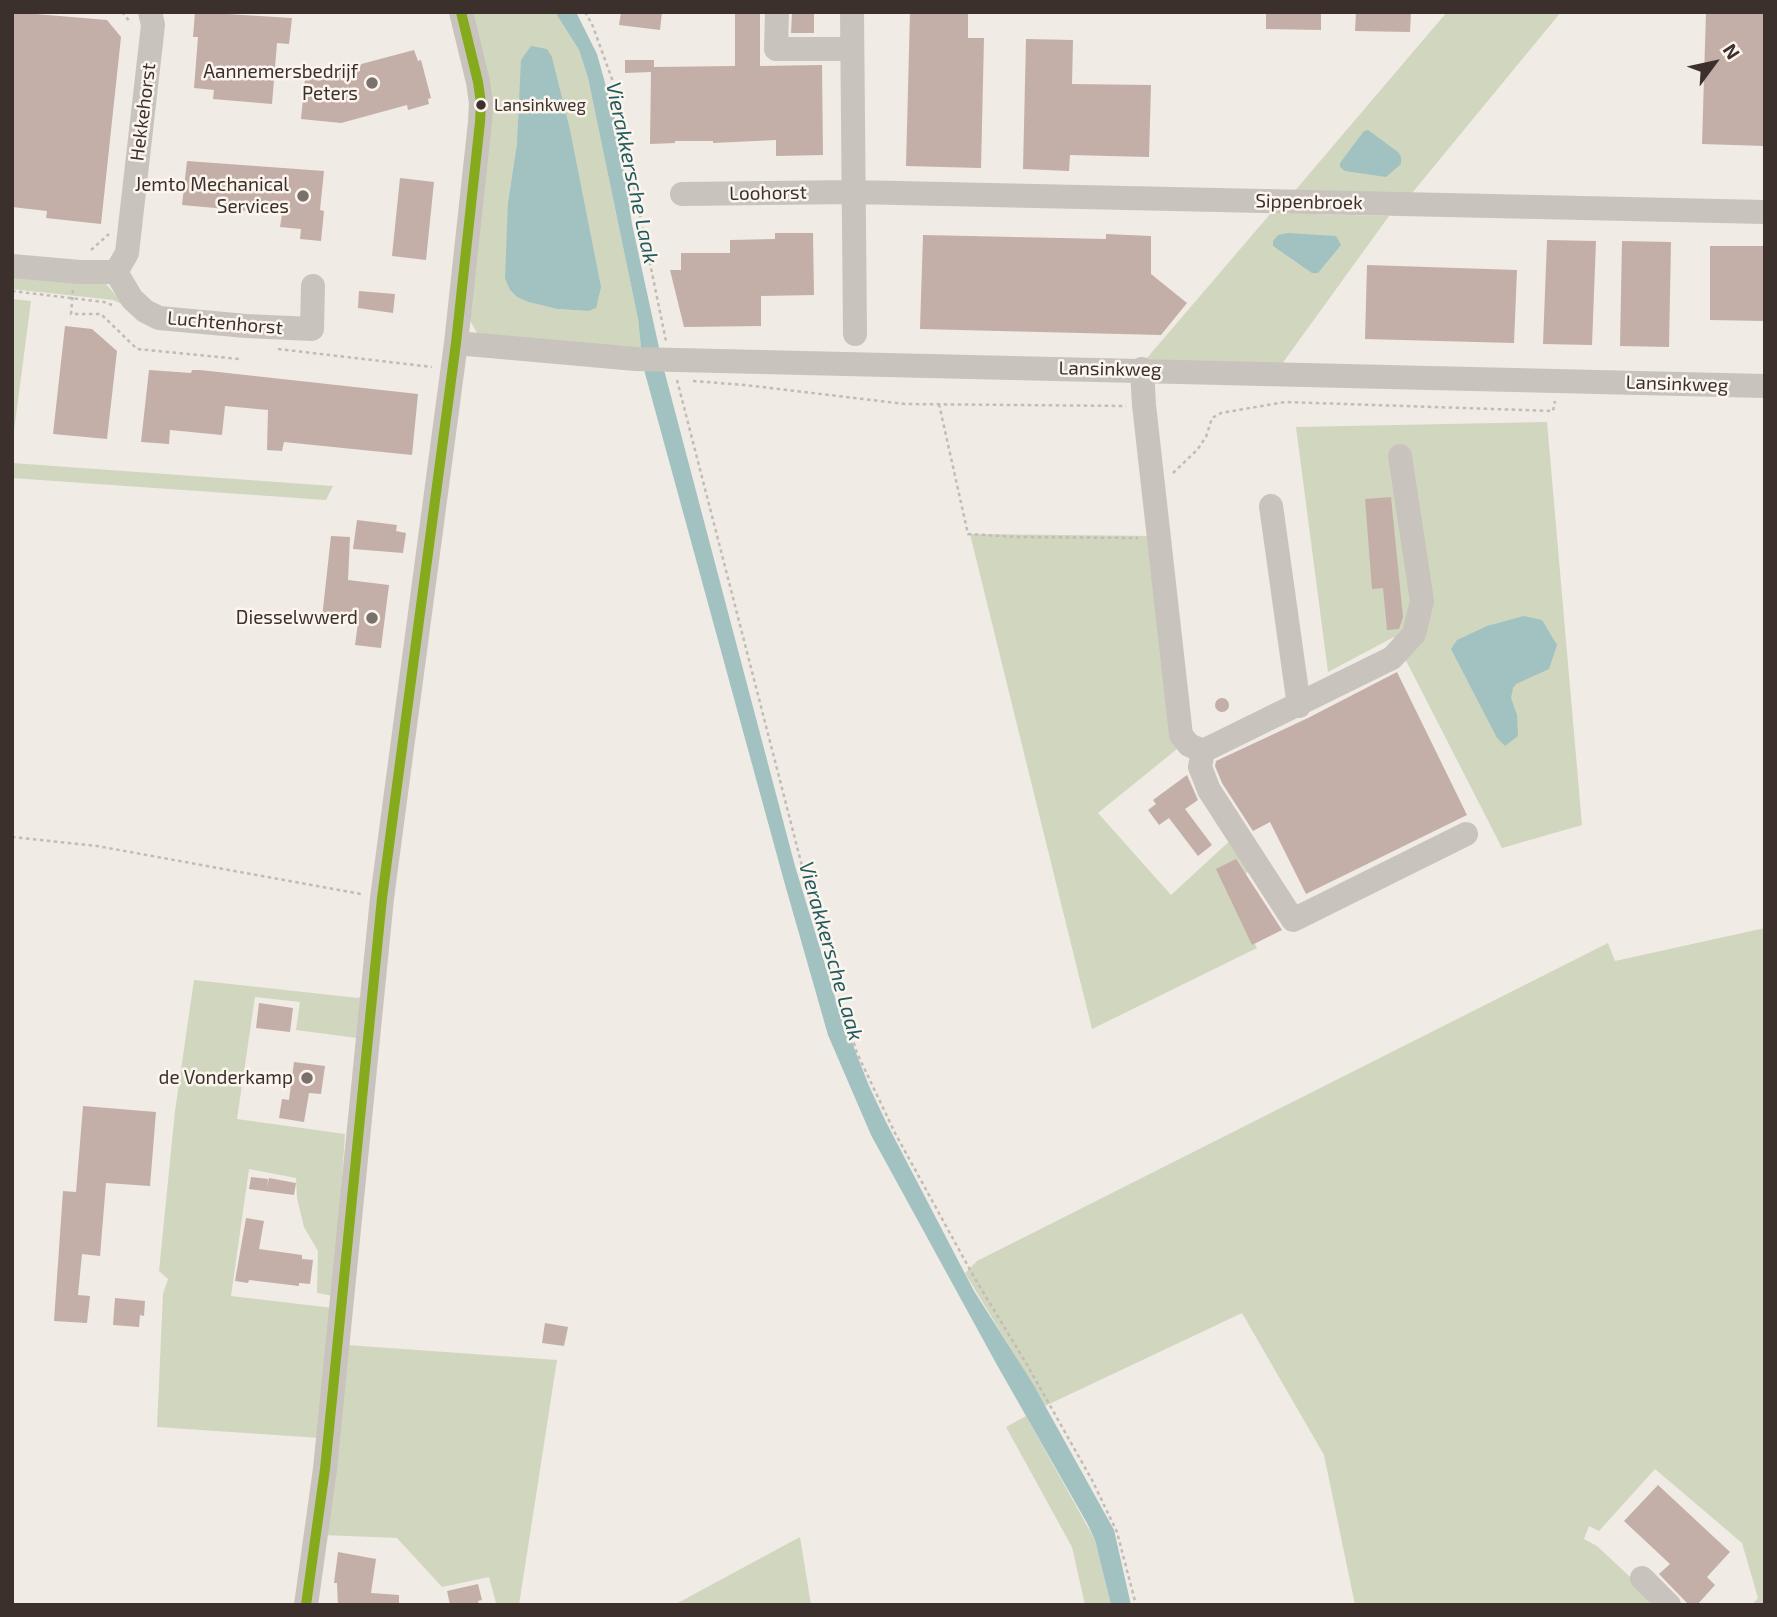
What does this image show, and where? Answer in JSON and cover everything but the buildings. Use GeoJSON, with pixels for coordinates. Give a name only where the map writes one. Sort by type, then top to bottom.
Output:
{"type":"FeatureCollection","features":[{"type":"Feature","properties":{"kind":"street"},"geometry":{"type":"LineString","coordinates":[[306,1605],[325,1469],[382,898],[456,343],[481,103],[461,12]]}},
{"type":"Feature","properties":{"kind":"street"},"geometry":{"type":"LineString","coordinates":[[777,12],[776,49],[852,49]]}},
{"type":"Feature","properties":{"kind":"street"},"geometry":{"type":"LineString","coordinates":[[852,12],[855,334]]}},
{"type":"Feature","properties":{"kind":"street","name":"Hekkehorst"},"geometry":{"type":"LineString","coordinates":[[116,272],[127,253],[153,25],[144,22]]}},
{"type":"Feature","properties":{"kind":"street","name":"Loohorst"},"geometry":{"type":"LineString","coordinates":[[682,194],[853,192]]}},
{"type":"Feature","properties":{"kind":"street","name":"Sippenbroek"},"geometry":{"type":"LineString","coordinates":[[853,192],[1765,212]]}},
{"type":"Feature","properties":{"kind":"street"},"geometry":{"type":"LineString","coordinates":[[12,266],[78,261],[116,272]]}},
{"type":"Feature","properties":{"kind":"street","name":"Luchtenhorst"},"geometry":{"type":"LineString","coordinates":[[116,272],[132,299],[145,311],[159,318],[246,326],[312,329],[313,286]]}},
{"type":"Feature","properties":{"kind":"street","name":"Lansinkweg"},"geometry":{"type":"LineString","coordinates":[[456,343],[670,363],[1142,369],[1765,386]]}},
{"type":"Feature","properties":{"kind":"street"},"geometry":{"type":"LineString","coordinates":[[1142,369],[1143,405],[1181,735],[1189,745],[1203,751],[1392,658],[1415,634],[1422,601],[1400,456]]}},
{"type":"Feature","properties":{"kind":"street"},"geometry":{"type":"LineString","coordinates":[[1271,506],[1299,706]]}},
{"type":"Feature","properties":{"kind":"street"},"geometry":{"type":"LineString","coordinates":[[1203,751],[1200,767],[1209,790],[1293,920],[1466,834]]}},
{"type":"Feature","properties":{"kind":"street"},"geometry":{"type":"LineString","coordinates":[[1642,1578],[1669,1605]]}},
{"type":"Feature","properties":{"kind":"path"},"geometry":{"type":"LineString","coordinates":[[122,12],[144,22]]}},
{"type":"Feature","properties":{"kind":"path"},"geometry":{"type":"LineString","coordinates":[[584,12],[592,24],[612,79],[670,363],[820,936],[858,1053],[895,1133],[974,1277],[1092,1480],[1118,1532],[1136,1605]]}},
{"type":"Feature","properties":{"kind":"path"},"geometry":{"type":"LineString","coordinates":[[114,229],[78,261],[71,314],[101,314],[137,349],[239,359]]}},
{"type":"Feature","properties":{"kind":"path"},"geometry":{"type":"LineString","coordinates":[[12,291],[52,296]]}},
{"type":"Feature","properties":{"kind":"path"},"geometry":{"type":"LineString","coordinates":[[670,363],[695,383],[745,385],[905,404],[1143,405]]}},
{"type":"Feature","properties":{"kind":"path"},"geometry":{"type":"LineString","coordinates":[[1168,476],[1177,471],[1197,450],[1206,437],[1212,418],[1221,413],[1285,402],[1553,411],[1556,399]]}},
{"type":"Feature","properties":{"kind":"path"},"geometry":{"type":"LineString","coordinates":[[939,404],[968,534],[1159,538]]}},
{"type":"Feature","properties":{"kind":"path"},"geometry":{"type":"LineString","coordinates":[[12,837],[97,846],[382,898]]}},
{"type":"Feature","properties":{"kind":"green space"},"geometry":{"type":"Polygon","coordinates":[[[474,12],[555,12],[579,50],[588,78],[638,319],[643,366],[477,333],[466,313],[474,12]],[[552,57],[517,143],[508,202],[510,290],[528,302],[557,309],[587,311],[569,125],[552,57]]]}},
{"type":"Feature","properties":{"kind":"green space"},"geometry":{"type":"Polygon","coordinates":[[[1447,12],[1561,12],[1412,193],[1293,193],[1447,12]]]}},
{"type":"Feature","properties":{"kind":"green space"},"geometry":{"type":"Polygon","coordinates":[[[1271,213],[1389,216],[1279,368],[1141,365],[1271,213]]]}},
{"type":"Feature","properties":{"kind":"green space"},"geometry":{"type":"Polygon","coordinates":[[[12,275],[106,284],[124,305],[113,300],[12,289],[12,275]]]}},
{"type":"Feature","properties":{"kind":"green space"},"geometry":{"type":"Polygon","coordinates":[[[12,299],[31,301],[12,446],[12,299]]]}},
{"type":"Feature","properties":{"kind":"green space"},"geometry":{"type":"Polygon","coordinates":[[[1547,422],[1582,825],[1502,848],[1394,637],[1328,672],[1296,427],[1547,422]]]}},
{"type":"Feature","properties":{"kind":"green space"},"geometry":{"type":"Polygon","coordinates":[[[12,463],[333,486],[326,500],[12,478],[12,463]]]}},
{"type":"Feature","properties":{"kind":"green space"},"geometry":{"type":"Polygon","coordinates":[[[970,534],[1154,536],[1177,749],[1098,813],[1171,895],[1234,837],[1253,869],[1225,886],[1257,948],[1092,1029],[970,534]]]}},
{"type":"Feature","properties":{"kind":"green space"},"geometry":{"type":"Polygon","coordinates":[[[1765,928],[1765,1605],[1752,1605],[1758,1598],[1742,1543],[1655,1469],[1599,1531],[1589,1526],[1584,1539],[1597,1546],[1660,1605],[1355,1605],[1324,1455],[1242,1313],[1045,1406],[965,1273],[977,1261],[1608,943],[1615,961],[1765,928]]]}},
{"type":"Feature","properties":{"kind":"green space"},"geometry":{"type":"Polygon","coordinates":[[[194,980],[358,998],[362,996],[357,1038],[296,1030],[300,1002],[255,997],[237,1119],[345,1134],[334,1296],[317,1293],[318,1251],[304,1227],[297,1198],[296,1178],[249,1169],[231,1296],[333,1308],[320,1438],[157,1427],[163,1294],[168,1279],[159,1271],[175,1111],[194,980]]]}},
{"type":"Feature","properties":{"kind":"green space"},"geometry":{"type":"Polygon","coordinates":[[[347,1345],[557,1360],[519,1605],[492,1605],[496,1603],[489,1577],[442,1587],[397,1538],[323,1535],[347,1345]]]}},
{"type":"Feature","properties":{"kind":"green space"},"geometry":{"type":"Polygon","coordinates":[[[1026,1416],[1095,1540],[1111,1605],[1085,1605],[1072,1547],[1006,1427],[1026,1416]]]}},
{"type":"Feature","properties":{"kind":"green space"},"geometry":{"type":"Polygon","coordinates":[[[800,1537],[811,1605],[674,1605],[800,1537]]]}},
{"type":"Feature","properties":{"kind":"water"},"geometry":{"type":"Polygon","coordinates":[[[555,12],[576,12],[597,54],[617,126],[632,224],[663,366],[795,866],[837,1004],[886,1122],[974,1291],[1033,1384],[1114,1530],[1131,1605],[1111,1605],[1095,1540],[1087,1523],[871,1135],[828,1035],[643,366],[638,319],[588,78],[579,50],[555,12]]]}},
{"type":"Feature","properties":{"kind":"water"},"geometry":{"type":"Polygon","coordinates":[[[531,46],[547,49],[552,57],[569,125],[601,287],[596,308],[588,311],[557,309],[528,302],[510,290],[505,278],[508,202],[517,143],[521,60],[531,46]]]}},
{"type":"Feature","properties":{"kind":"water"},"geometry":{"type":"Polygon","coordinates":[[[1368,130],[1401,157],[1401,164],[1386,177],[1345,171],[1340,167],[1340,163],[1364,131],[1368,130]]]}},
{"type":"Feature","properties":{"kind":"water"},"geometry":{"type":"Polygon","coordinates":[[[1288,233],[1336,236],[1341,245],[1318,273],[1312,273],[1273,246],[1278,235],[1288,233]]]}},
{"type":"Feature","properties":{"kind":"water"},"geometry":{"type":"Polygon","coordinates":[[[1524,616],[1542,620],[1557,645],[1549,669],[1516,684],[1513,688],[1511,698],[1517,715],[1518,736],[1505,746],[1497,738],[1451,649],[1457,640],[1487,626],[1524,616]]]}},
{"type":"Feature","properties":{"kind":"transit line"},"geometry":{"type":"LineString","coordinates":[[306,1605],[325,1469],[382,898],[456,343],[480,122],[478,82],[461,12]]}},
{"type":"Feature","properties":{"kind":"place","name":"Aannemersbedrijf Peters"},"geometry":{"type":"Point","coordinates":[372,83]}},
{"type":"Feature","properties":{"kind":"place","name":"Lansinkweg"},"geometry":{"type":"Point","coordinates":[481,105]}},
{"type":"Feature","properties":{"kind":"place","name":"Jemto Mechanical Services"},"geometry":{"type":"Point","coordinates":[303,196]}},
{"type":"Feature","properties":{"kind":"place","name":"Diesselwwerd"},"geometry":{"type":"Point","coordinates":[372,618]}},
{"type":"Feature","properties":{"kind":"place","name":"de Vonderkamp"},"geometry":{"type":"Point","coordinates":[307,1078]}},
{"type":"Feature","properties":{"kind":"water label","name":"Vierakkersche Laak"},"geometry":{"type":"Point","coordinates":[632,173]}},
{"type":"Feature","properties":{"kind":"water label","name":"Vierakkersche Laak"},"geometry":{"type":"Point","coordinates":[831,951]}}]}
